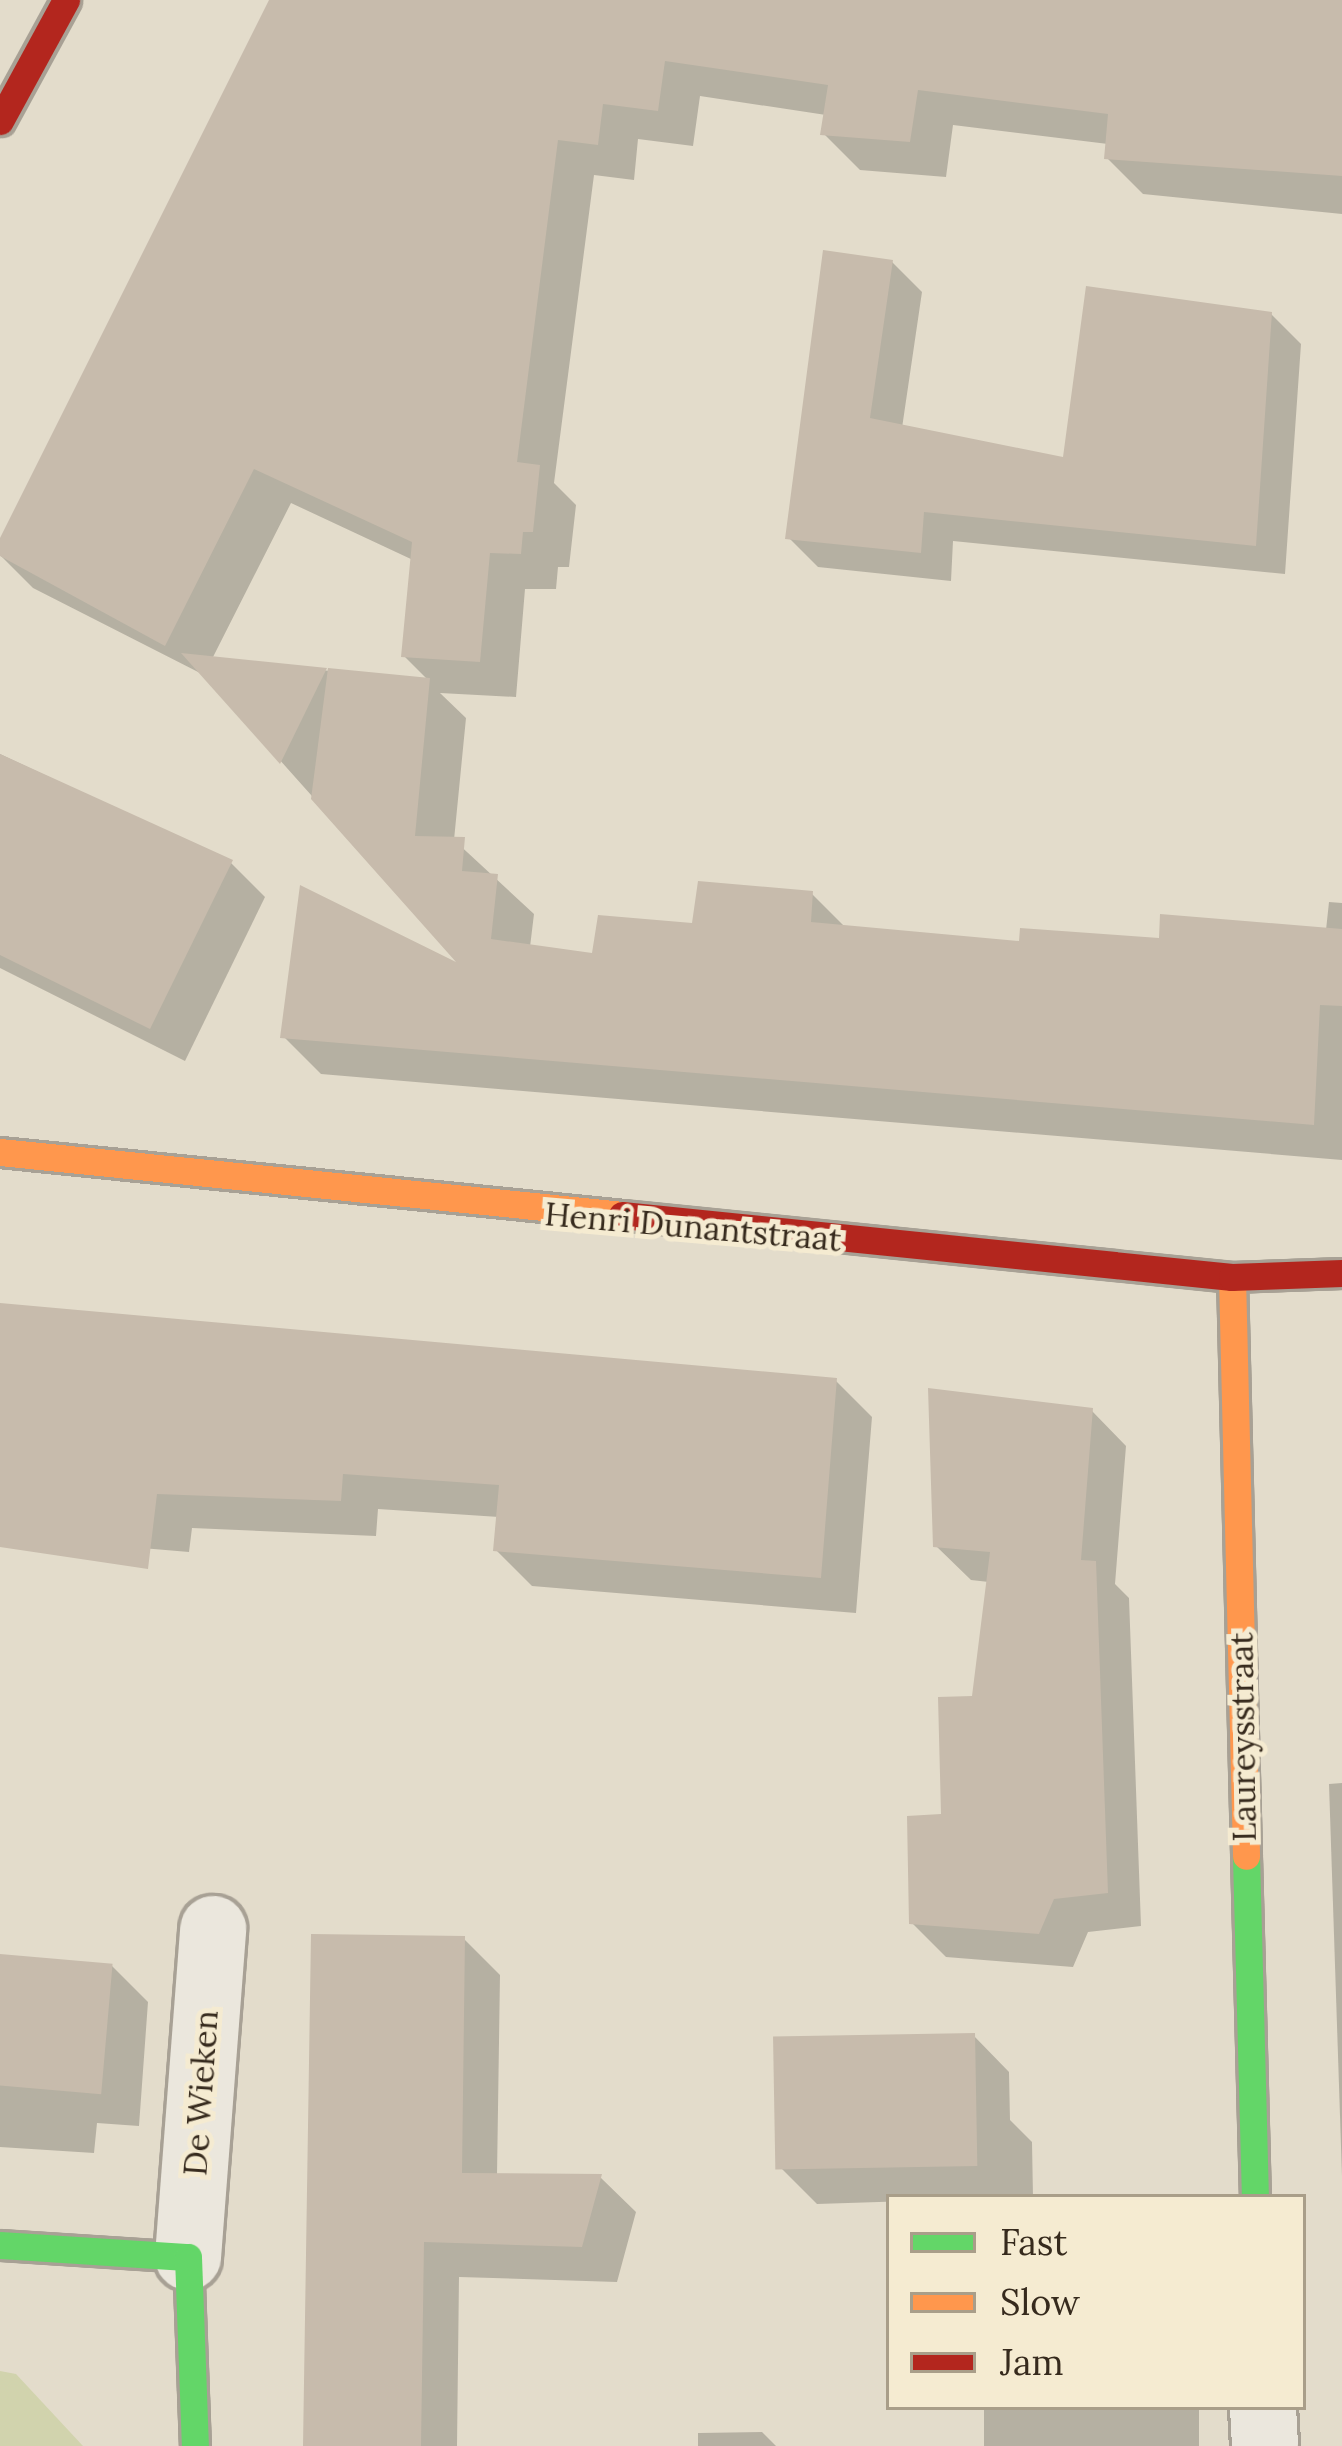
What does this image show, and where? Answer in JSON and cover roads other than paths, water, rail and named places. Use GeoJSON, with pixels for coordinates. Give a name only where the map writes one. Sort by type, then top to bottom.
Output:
{"type":"FeatureCollection","features":[{"type":"Feature","properties":{"kind":"street"},"geometry":{"type":"LineString","coordinates":[[2,112],[66,0]]}},
{"type":"Feature","properties":{"kind":"street","name":"Henri Dunantstraat"},"geometry":{"type":"LineString","coordinates":[[15,1147],[1232,1277],[1342,1273]]}},
{"type":"Feature","properties":{"kind":"street","name":"Laureysstraat"},"geometry":{"type":"LineString","coordinates":[[1232,1277],[1255,2194]]}},
{"type":"Feature","properties":{"kind":"street","name":"De Wieken"},"geometry":{"type":"LineString","coordinates":[[195,2446],[188,2258],[213,1929]]}},
{"type":"Feature","properties":{"kind":"street"},"geometry":{"type":"LineString","coordinates":[[0,2245],[188,2258]]}},
{"type":"Feature","properties":{"kind":"street"},"geometry":{"type":"LineString","coordinates":[[1263,2410],[1265,2446]]}}]}
